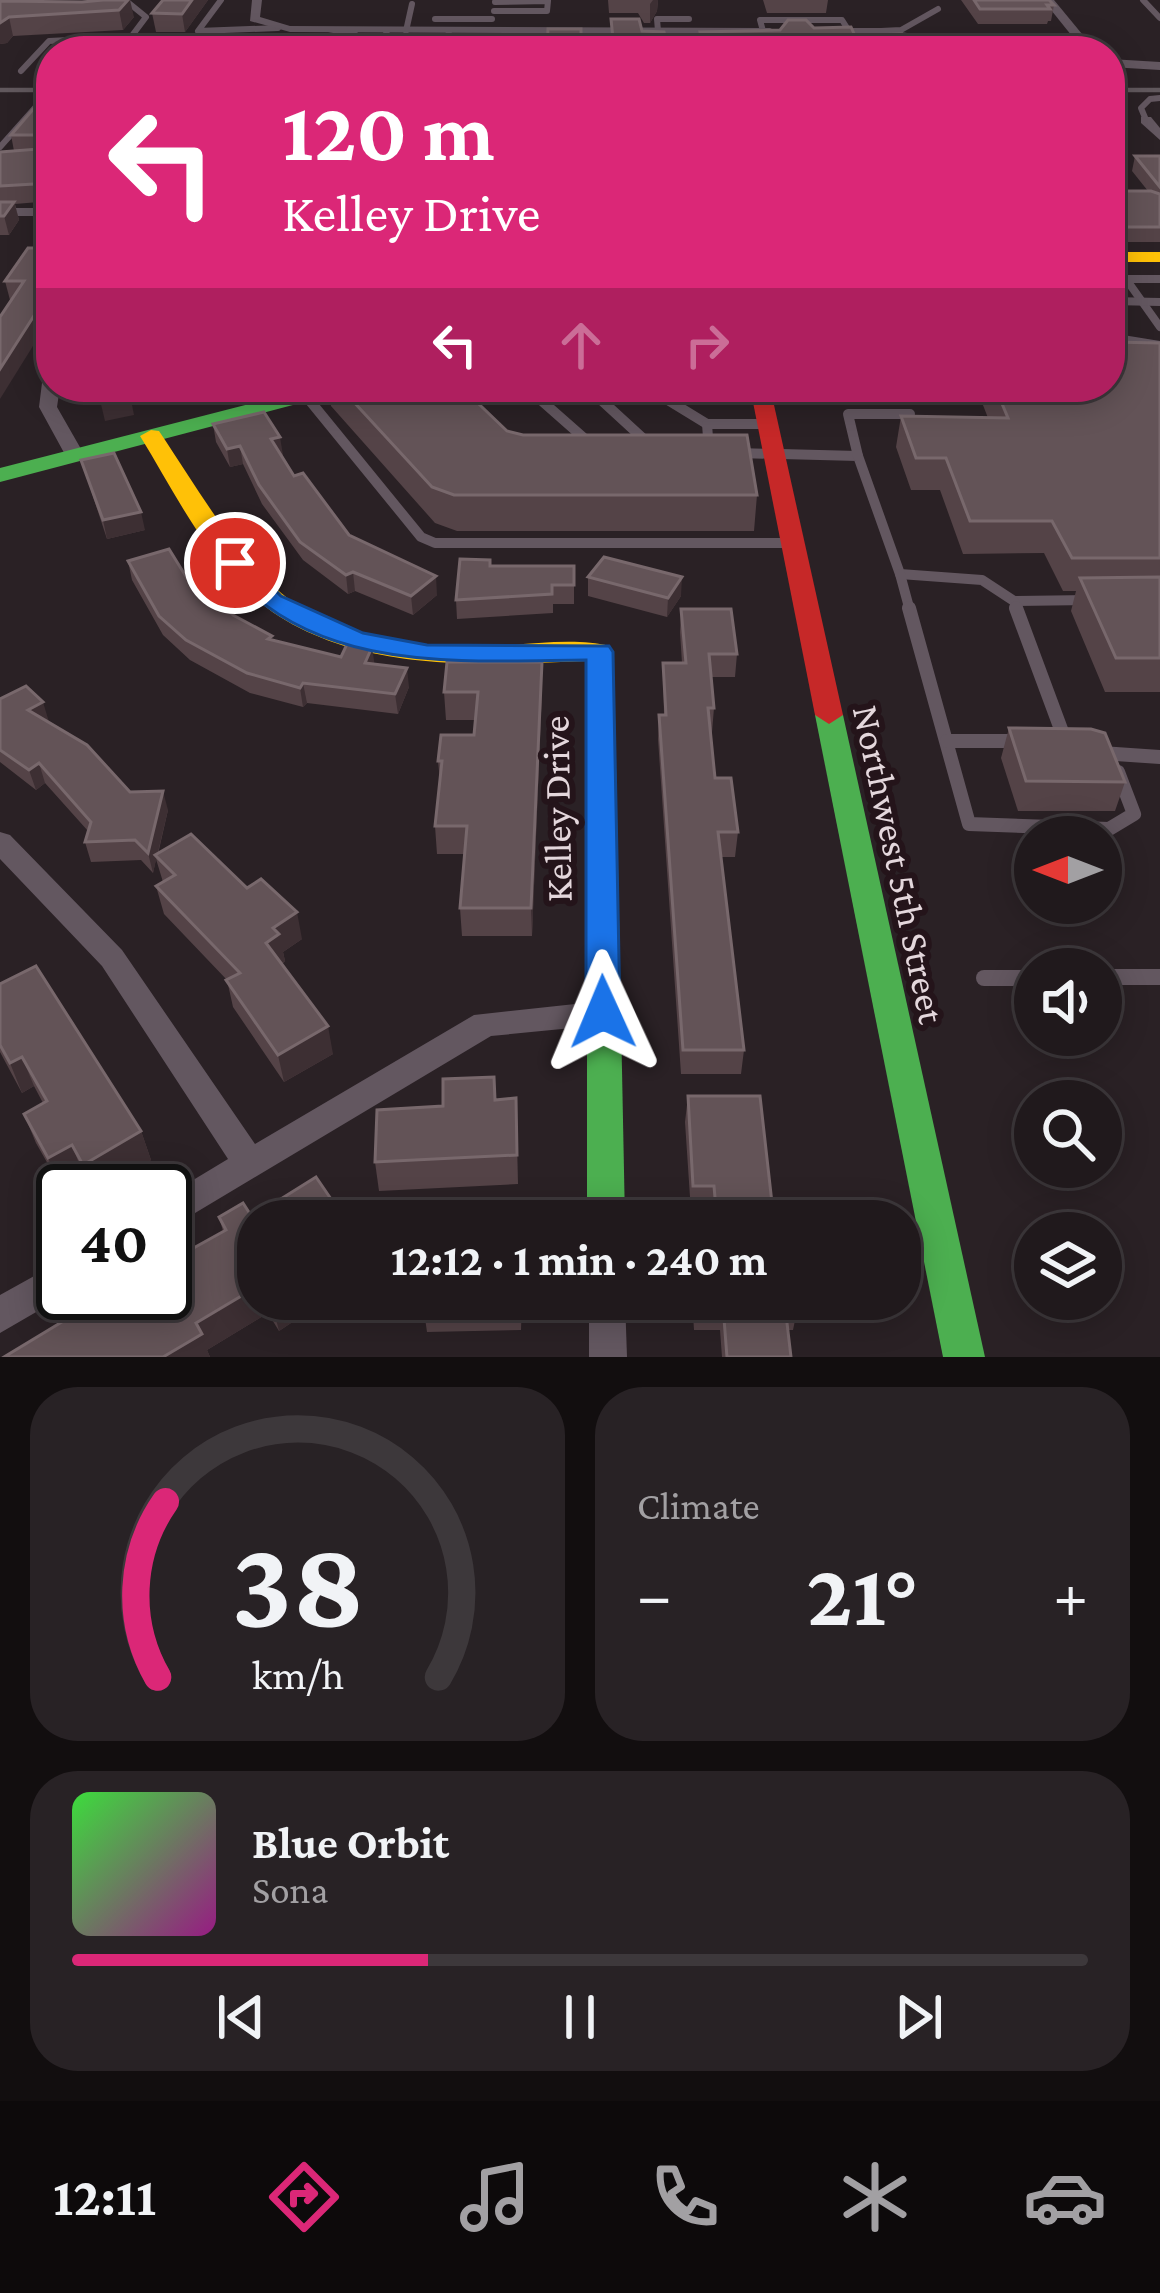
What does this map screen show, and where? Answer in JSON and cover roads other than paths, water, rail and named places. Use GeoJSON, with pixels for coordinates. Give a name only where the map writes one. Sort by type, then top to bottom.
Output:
{"type":"FeatureCollection","features":[{"type":"Feature","properties":{"kind":"street"},"geometry":{"type":"LineString","coordinates":[[257,0],[254,19],[278,28],[449,31],[495,16],[557,31],[721,36]]}},
{"type":"Feature","properties":{"kind":"street"},"geometry":{"type":"LineString","coordinates":[[1048,0],[1078,36]]}},
{"type":"Feature","properties":{"kind":"street"},"geometry":{"type":"LineString","coordinates":[[737,36],[770,31],[881,31]]}},
{"type":"Feature","properties":{"kind":"street"},"geometry":{"type":"LineString","coordinates":[[1125,64],[1160,65]]}},
{"type":"Feature","properties":{"kind":"street"},"geometry":{"type":"LineString","coordinates":[[1146,120],[1160,136]]}},
{"type":"Feature","properties":{"kind":"street"},"geometry":{"type":"LineString","coordinates":[[0,212],[36,212]]}},
{"type":"Feature","properties":{"kind":"street"},"geometry":{"type":"LineString","coordinates":[[1125,257],[1160,257]]}},
{"type":"Feature","properties":{"kind":"street"},"geometry":{"type":"LineString","coordinates":[[49,402],[75,456]]}},
{"type":"Feature","properties":{"kind":"street"},"geometry":{"type":"LineString","coordinates":[[0,475],[283,402]]}},
{"type":"Feature","properties":{"kind":"street","name":"Northwest 5th Street"},"geometry":{"type":"LineString","coordinates":[[763,402],[964,1357]]}},
{"type":"Feature","properties":{"kind":"street","name":"Kelley Drive"},"geometry":{"type":"LineString","coordinates":[[151,436],[235,563],[272,602],[296,616],[357,640],[427,653],[600,652],[606,1200]]}},
{"type":"Feature","properties":{"kind":"street"},"geometry":{"type":"LineString","coordinates":[[0,842],[112,958],[250,1164]]}},
{"type":"Feature","properties":{"kind":"street"},"geometry":{"type":"LineString","coordinates":[[192,1199],[485,1024],[603,1012]]}},
{"type":"Feature","properties":{"kind":"street"},"geometry":{"type":"LineString","coordinates":[[0,1315],[36,1293]]}},
{"type":"Feature","properties":{"kind":"street"},"geometry":{"type":"LineString","coordinates":[[607,1320],[608,1357]]}},
{"type":"Feature","properties":{"kind":"lane"},"geometry":{"type":"LineString","coordinates":[[221,0],[198,31],[278,28]]}},
{"type":"Feature","properties":{"kind":"lane"},"geometry":{"type":"LineString","coordinates":[[1143,0],[1160,19]]}},
{"type":"Feature","properties":{"kind":"lane"},"geometry":{"type":"LineString","coordinates":[[435,19],[495,16],[547,11],[548,2],[495,16]]}},
{"type":"Feature","properties":{"kind":"lane"},"geometry":{"type":"LineString","coordinates":[[113,11],[128,4],[146,16],[132,36]]}},
{"type":"Feature","properties":{"kind":"lane"},"geometry":{"type":"LineString","coordinates":[[406,31],[412,4]]}},
{"type":"Feature","properties":{"kind":"lane"},"geometry":{"type":"LineString","coordinates":[[881,31],[901,30],[938,9]]}},
{"type":"Feature","properties":{"kind":"lane"},"geometry":{"type":"LineString","coordinates":[[603,31],[605,20],[637,20]]}},
{"type":"Feature","properties":{"kind":"lane"},"geometry":{"type":"LineString","coordinates":[[658,31],[657,20],[689,20]]}},
{"type":"Feature","properties":{"kind":"lane"},"geometry":{"type":"LineString","coordinates":[[778,36],[760,20],[842,20],[847,36]]}},
{"type":"Feature","properties":{"kind":"lane"},"geometry":{"type":"LineString","coordinates":[[328,36],[355,31]]}},
{"type":"Feature","properties":{"kind":"lane"},"geometry":{"type":"LineString","coordinates":[[385,36],[387,31]]}},
{"type":"Feature","properties":{"kind":"lane"},"geometry":{"type":"LineString","coordinates":[[448,36],[449,31]]}},
{"type":"Feature","properties":{"kind":"lane"},"geometry":{"type":"LineString","coordinates":[[675,31],[675,36]]}},
{"type":"Feature","properties":{"kind":"lane"},"geometry":{"type":"LineString","coordinates":[[881,31],[908,36]]}},
{"type":"Feature","properties":{"kind":"lane"},"geometry":{"type":"LineString","coordinates":[[878,36],[881,31]]}},
{"type":"Feature","properties":{"kind":"lane"},"geometry":{"type":"LineString","coordinates":[[21,71],[36,55]]}},
{"type":"Feature","properties":{"kind":"lane"},"geometry":{"type":"LineString","coordinates":[[1146,120],[1141,108],[1150,99],[1160,98]]}},
{"type":"Feature","properties":{"kind":"lane"},"geometry":{"type":"LineString","coordinates":[[0,147],[36,106]]}},
{"type":"Feature","properties":{"kind":"lane"},"geometry":{"type":"LineString","coordinates":[[1160,279],[1126,279],[1160,327]]}},
{"type":"Feature","properties":{"kind":"lane"},"geometry":{"type":"LineString","coordinates":[[1125,301],[1160,302]]}},
{"type":"Feature","properties":{"kind":"lane"},"geometry":{"type":"LineString","coordinates":[[1125,339],[1160,345]]}},
{"type":"Feature","properties":{"kind":"lane"},"geometry":{"type":"LineString","coordinates":[[311,402],[421,537],[434,543],[792,543]]}},
{"type":"Feature","properties":{"kind":"lane"},"geometry":{"type":"LineString","coordinates":[[543,402],[599,452],[574,452]]}},
{"type":"Feature","properties":{"kind":"lane"},"geometry":{"type":"LineString","coordinates":[[610,402],[658,452],[639,452]]}},
{"type":"Feature","properties":{"kind":"lane"},"geometry":{"type":"LineString","coordinates":[[671,402],[707,424],[768,424]]}},
{"type":"Feature","properties":{"kind":"lane"},"geometry":{"type":"LineString","coordinates":[[910,414],[848,414],[900,574],[969,824],[1109,829],[1134,814],[1112,756]]}},
{"type":"Feature","properties":{"kind":"lane"},"geometry":{"type":"LineString","coordinates":[[707,424],[709,452]]}},
{"type":"Feature","properties":{"kind":"lane"},"geometry":{"type":"LineString","coordinates":[[692,452],[858,456]]}},
{"type":"Feature","properties":{"kind":"lane"},"geometry":{"type":"LineString","coordinates":[[900,574],[982,580],[1014,601],[1102,600]]}},
{"type":"Feature","properties":{"kind":"lane"},"geometry":{"type":"LineString","coordinates":[[1014,601],[1066,741]]}},
{"type":"Feature","properties":{"kind":"lane"},"geometry":{"type":"LineString","coordinates":[[947,741],[1066,741],[1112,756],[1160,757]]}},
{"type":"Feature","properties":{"kind":"lane"},"geometry":{"type":"LineString","coordinates":[[1122,977],[1160,977]]}},
{"type":"Feature","properties":{"kind":"lane"},"geometry":{"type":"LineString","coordinates":[[984,978],[1014,978]]}},
{"type":"Feature","properties":{"kind":"railway"},"geometry":{"type":"LineString","coordinates":[[0,90],[36,90]]}},
{"type":"Feature","properties":{"kind":"railway"},"geometry":{"type":"LineString","coordinates":[[1125,90],[1160,90]]}}]}
